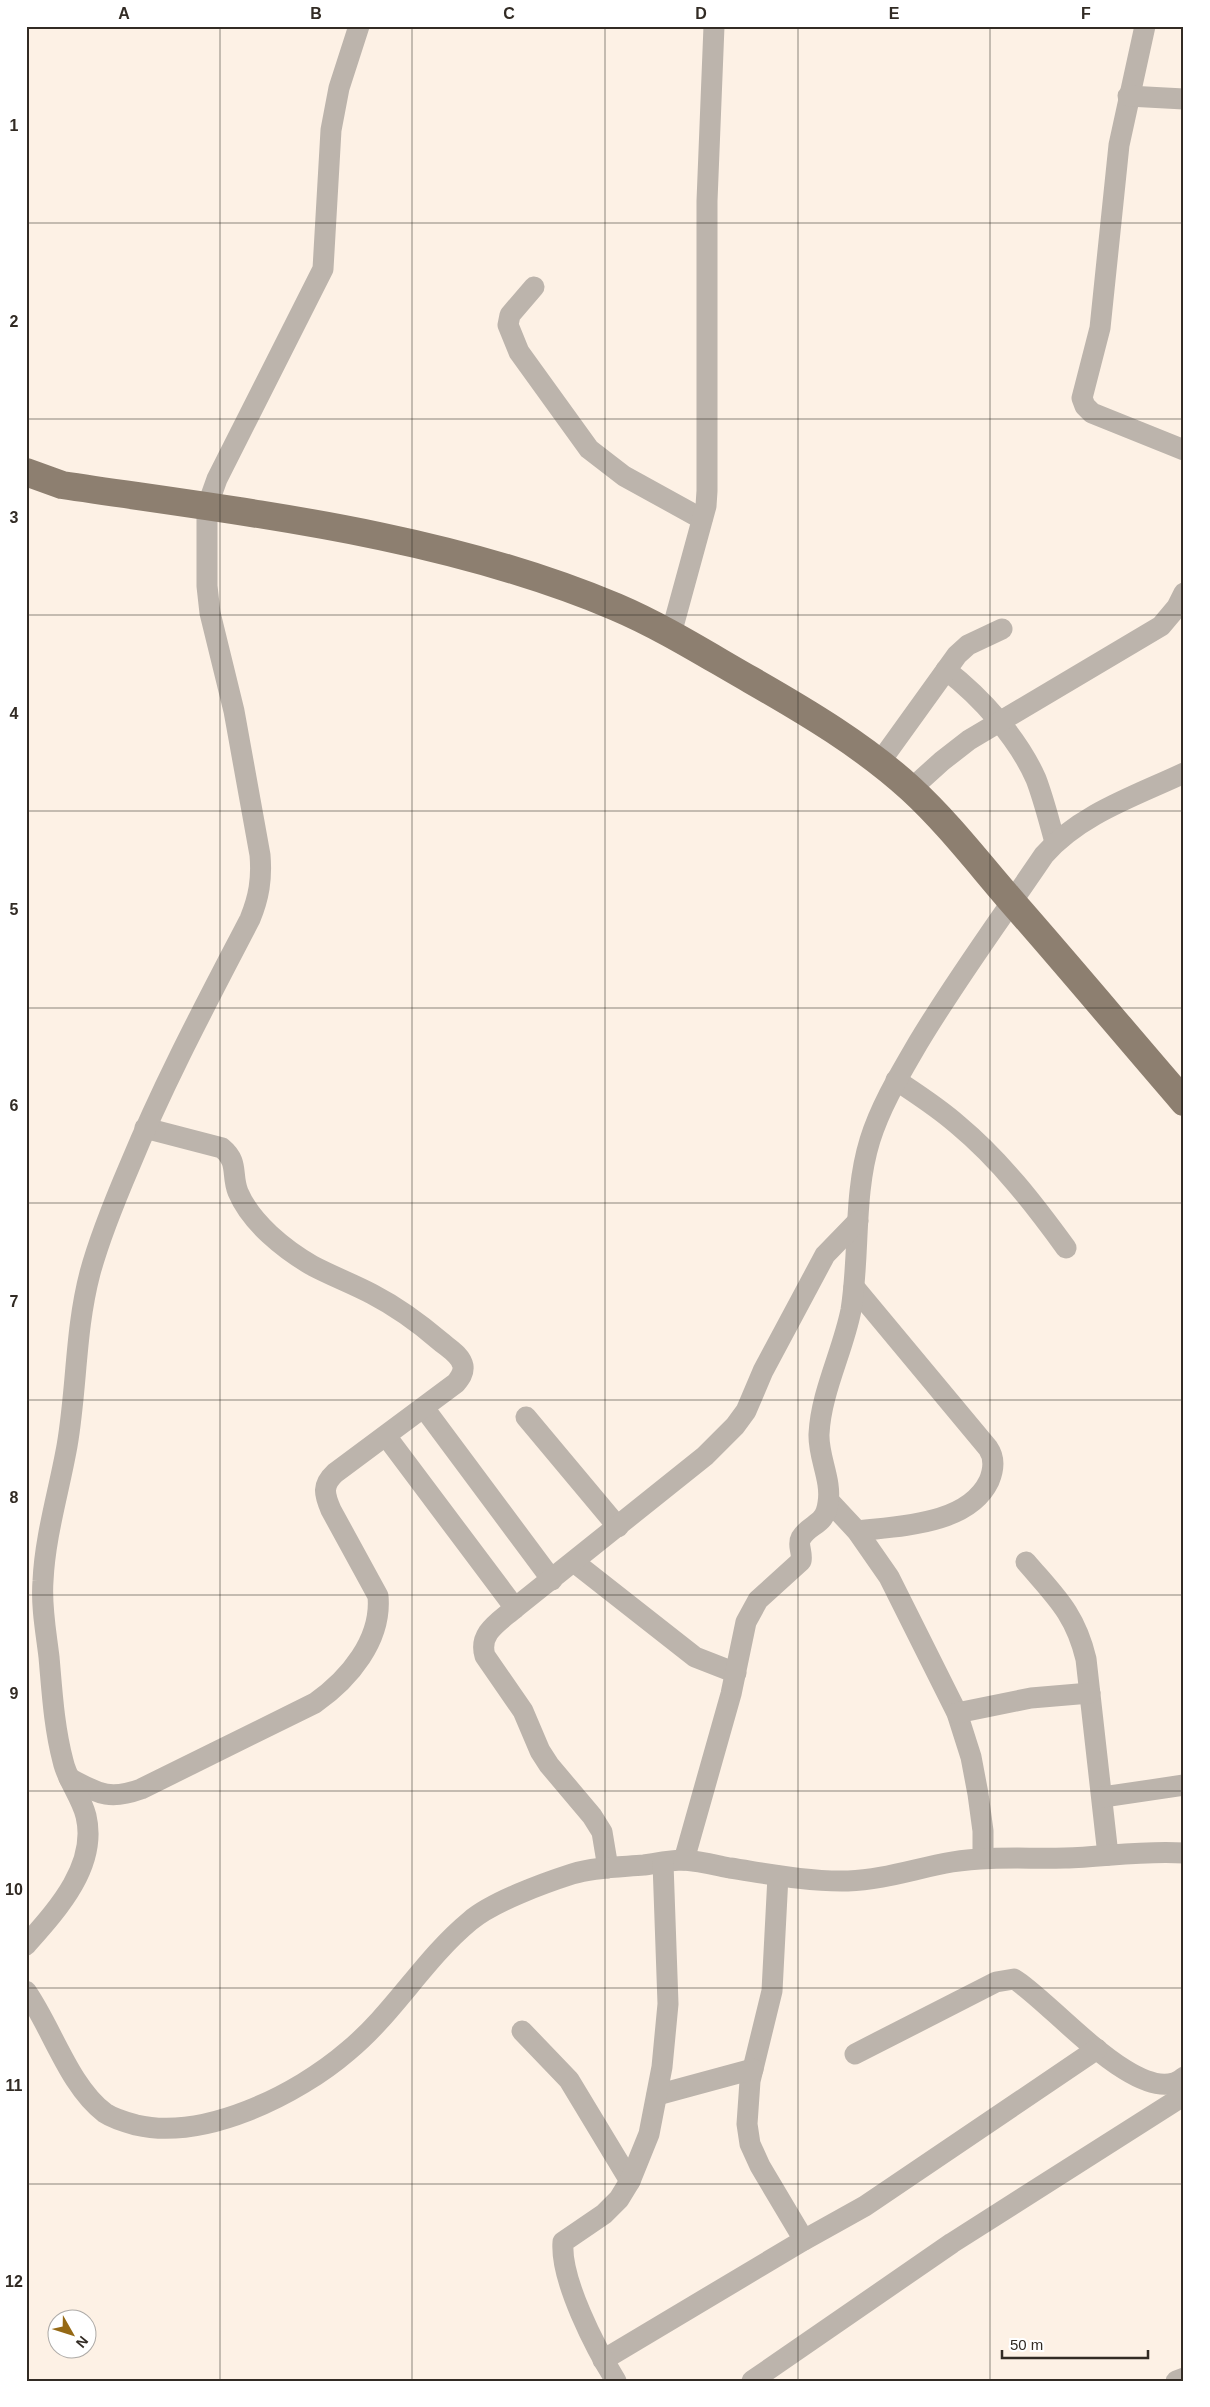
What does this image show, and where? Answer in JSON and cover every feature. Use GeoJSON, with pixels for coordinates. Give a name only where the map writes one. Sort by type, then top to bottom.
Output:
{"type":"FeatureCollection","features":[{"type":"Feature","properties":{"kind":"main road"},"geometry":{"type":"LineString","coordinates":[[26,472],[62,484],[399,540],[490,562],[618,608],[671,634],[833,729],[880,762],[911,789],[968,849],[1184,1102]]}},
{"type":"Feature","properties":{"kind":"street"},"geometry":{"type":"LineString","coordinates":[[26,1945],[56,1911],[68,1894],[76,1879],[85,1850],[86,1817],[63,1761],[54,1704],[44,1608],[44,1567],[67,1444],[77,1340],[90,1272],[109,1215],[145,1128],[169,1074],[250,919],[259,897],[262,875],[234,711],[210,613],[207,586],[207,507],[217,479],[323,269],[331,130],[339,88],[359,26]]}},
{"type":"Feature","properties":{"kind":"street"},"geometry":{"type":"LineString","coordinates":[[671,634],[702,519],[707,491],[707,201],[714,26]]}},
{"type":"Feature","properties":{"kind":"street"},"geometry":{"type":"LineString","coordinates":[[1145,26],[1128,96],[1119,145],[1100,328],[1082,398],[1085,406],[1092,413],[1184,450]]}},
{"type":"Feature","properties":{"kind":"street"},"geometry":{"type":"LineString","coordinates":[[1128,96],[1184,99]]}},
{"type":"Feature","properties":{"kind":"street"},"geometry":{"type":"LineString","coordinates":[[534,287],[510,315],[508,325],[519,352],[589,449],[624,476],[702,519]]}},
{"type":"Feature","properties":{"kind":"street"},"geometry":{"type":"LineString","coordinates":[[911,789],[955,750],[999,722],[1147,636],[1170,617],[1184,592]]}},
{"type":"Feature","properties":{"kind":"street"},"geometry":{"type":"LineString","coordinates":[[880,762],[946,670],[968,645],[1002,629]]}},
{"type":"Feature","properties":{"kind":"street"},"geometry":{"type":"LineString","coordinates":[[946,670],[977,696],[999,722],[1035,777],[1055,842]]}},
{"type":"Feature","properties":{"kind":"street"},"geometry":{"type":"LineString","coordinates":[[616,2381],[603,2360],[581,2315],[562,2252],[563,2242],[604,2214],[619,2198],[630,2181],[649,2134],[657,2095],[668,2004],[674,1862],[736,1673],[744,1628],[752,1609],[758,1600],[801,1561],[803,1556],[799,1542],[801,1537],[823,1520],[829,1502],[829,1491],[819,1435],[824,1409],[850,1313],[854,1287],[860,1191],[870,1140],[896,1080],[949,992],[1055,842],[1069,830],[1087,819],[1184,773]]}},
{"type":"Feature","properties":{"kind":"street"},"geometry":{"type":"LineString","coordinates":[[896,1080],[948,1116],[976,1141],[1038,1209],[1066,1248]]}},
{"type":"Feature","properties":{"kind":"street"},"geometry":{"type":"LineString","coordinates":[[69,1778],[95,1791],[111,1796],[123,1796],[141,1789],[315,1703],[332,1691],[350,1673],[374,1632],[379,1610],[378,1596],[331,1510],[325,1496],[324,1487],[335,1472],[424,1408],[456,1383],[462,1375],[463,1366],[460,1358],[399,1309],[314,1266],[268,1232],[252,1214],[238,1192],[234,1162],[230,1154],[222,1148],[145,1128]]}},
{"type":"Feature","properties":{"kind":"street"},"geometry":{"type":"LineString","coordinates":[[608,1868],[602,1832],[592,1816],[549,1765],[540,1751],[523,1711],[485,1656],[482,1647],[484,1638],[488,1631],[515,1608],[706,1456],[735,1426],[746,1411],[763,1371],[825,1255],[858,1221]]}},
{"type":"Feature","properties":{"kind":"street"},"geometry":{"type":"LineString","coordinates":[[854,1287],[993,1456],[990,1478],[983,1492],[977,1500],[955,1513],[917,1523],[857,1531]]}},
{"type":"Feature","properties":{"kind":"street"},"geometry":{"type":"LineString","coordinates":[[424,1408],[552,1580]]}},
{"type":"Feature","properties":{"kind":"street"},"geometry":{"type":"LineString","coordinates":[[526,1417],[618,1527]]}},
{"type":"Feature","properties":{"kind":"street"},"geometry":{"type":"LineString","coordinates":[[386,1436],[515,1608]]}},
{"type":"Feature","properties":{"kind":"street"},"geometry":{"type":"LineString","coordinates":[[829,1502],[857,1531],[889,1577],[957,1714],[971,1757],[978,1794],[983,1831],[983,1858]]}},
{"type":"Feature","properties":{"kind":"street"},"geometry":{"type":"LineString","coordinates":[[574,1562],[696,1657],[736,1673]]}},
{"type":"Feature","properties":{"kind":"street"},"geometry":{"type":"LineString","coordinates":[[1026,1562],[1067,1610],[1075,1623],[1086,1659],[1103,1797],[1108,1855]]}},
{"type":"Feature","properties":{"kind":"street"},"geometry":{"type":"LineString","coordinates":[[957,1714],[1031,1698],[1090,1693]]}},
{"type":"Feature","properties":{"kind":"street"},"geometry":{"type":"LineString","coordinates":[[1103,1797],[1184,1785]]}},
{"type":"Feature","properties":{"kind":"street"},"geometry":{"type":"LineString","coordinates":[[26,1991],[74,2075],[98,2107],[109,2116],[123,2122],[147,2127],[190,2128],[238,2114],[266,2103],[347,2053],[387,2014],[458,1932],[486,1909],[574,1873],[674,1862],[814,1880],[870,1879],[953,1862],[983,1858],[1067,1858],[1184,1853]]}},
{"type":"Feature","properties":{"kind":"street"},"geometry":{"type":"LineString","coordinates":[[778,1876],[772,1991],[753,2069],[747,2102],[747,2124],[750,2144],[804,2240]]}},
{"type":"Feature","properties":{"kind":"street"},"geometry":{"type":"LineString","coordinates":[[855,2054],[1005,1979],[1014,1979],[1130,2073],[1179,2091]]}},
{"type":"Feature","properties":{"kind":"street"},"geometry":{"type":"LineString","coordinates":[[522,2031],[569,2080],[630,2181]]}},
{"type":"Feature","properties":{"kind":"street"},"geometry":{"type":"LineString","coordinates":[[603,2360],[907,2180],[1097,2048]]}},
{"type":"Feature","properties":{"kind":"street"},"geometry":{"type":"LineString","coordinates":[[657,2095],[753,2069]]}},
{"type":"Feature","properties":{"kind":"street"},"geometry":{"type":"LineString","coordinates":[[752,2381],[952,2243],[1179,2091]]}},
{"type":"Feature","properties":{"kind":"street"},"geometry":{"type":"LineString","coordinates":[[1176,2381],[1184,2378]]}}]}
